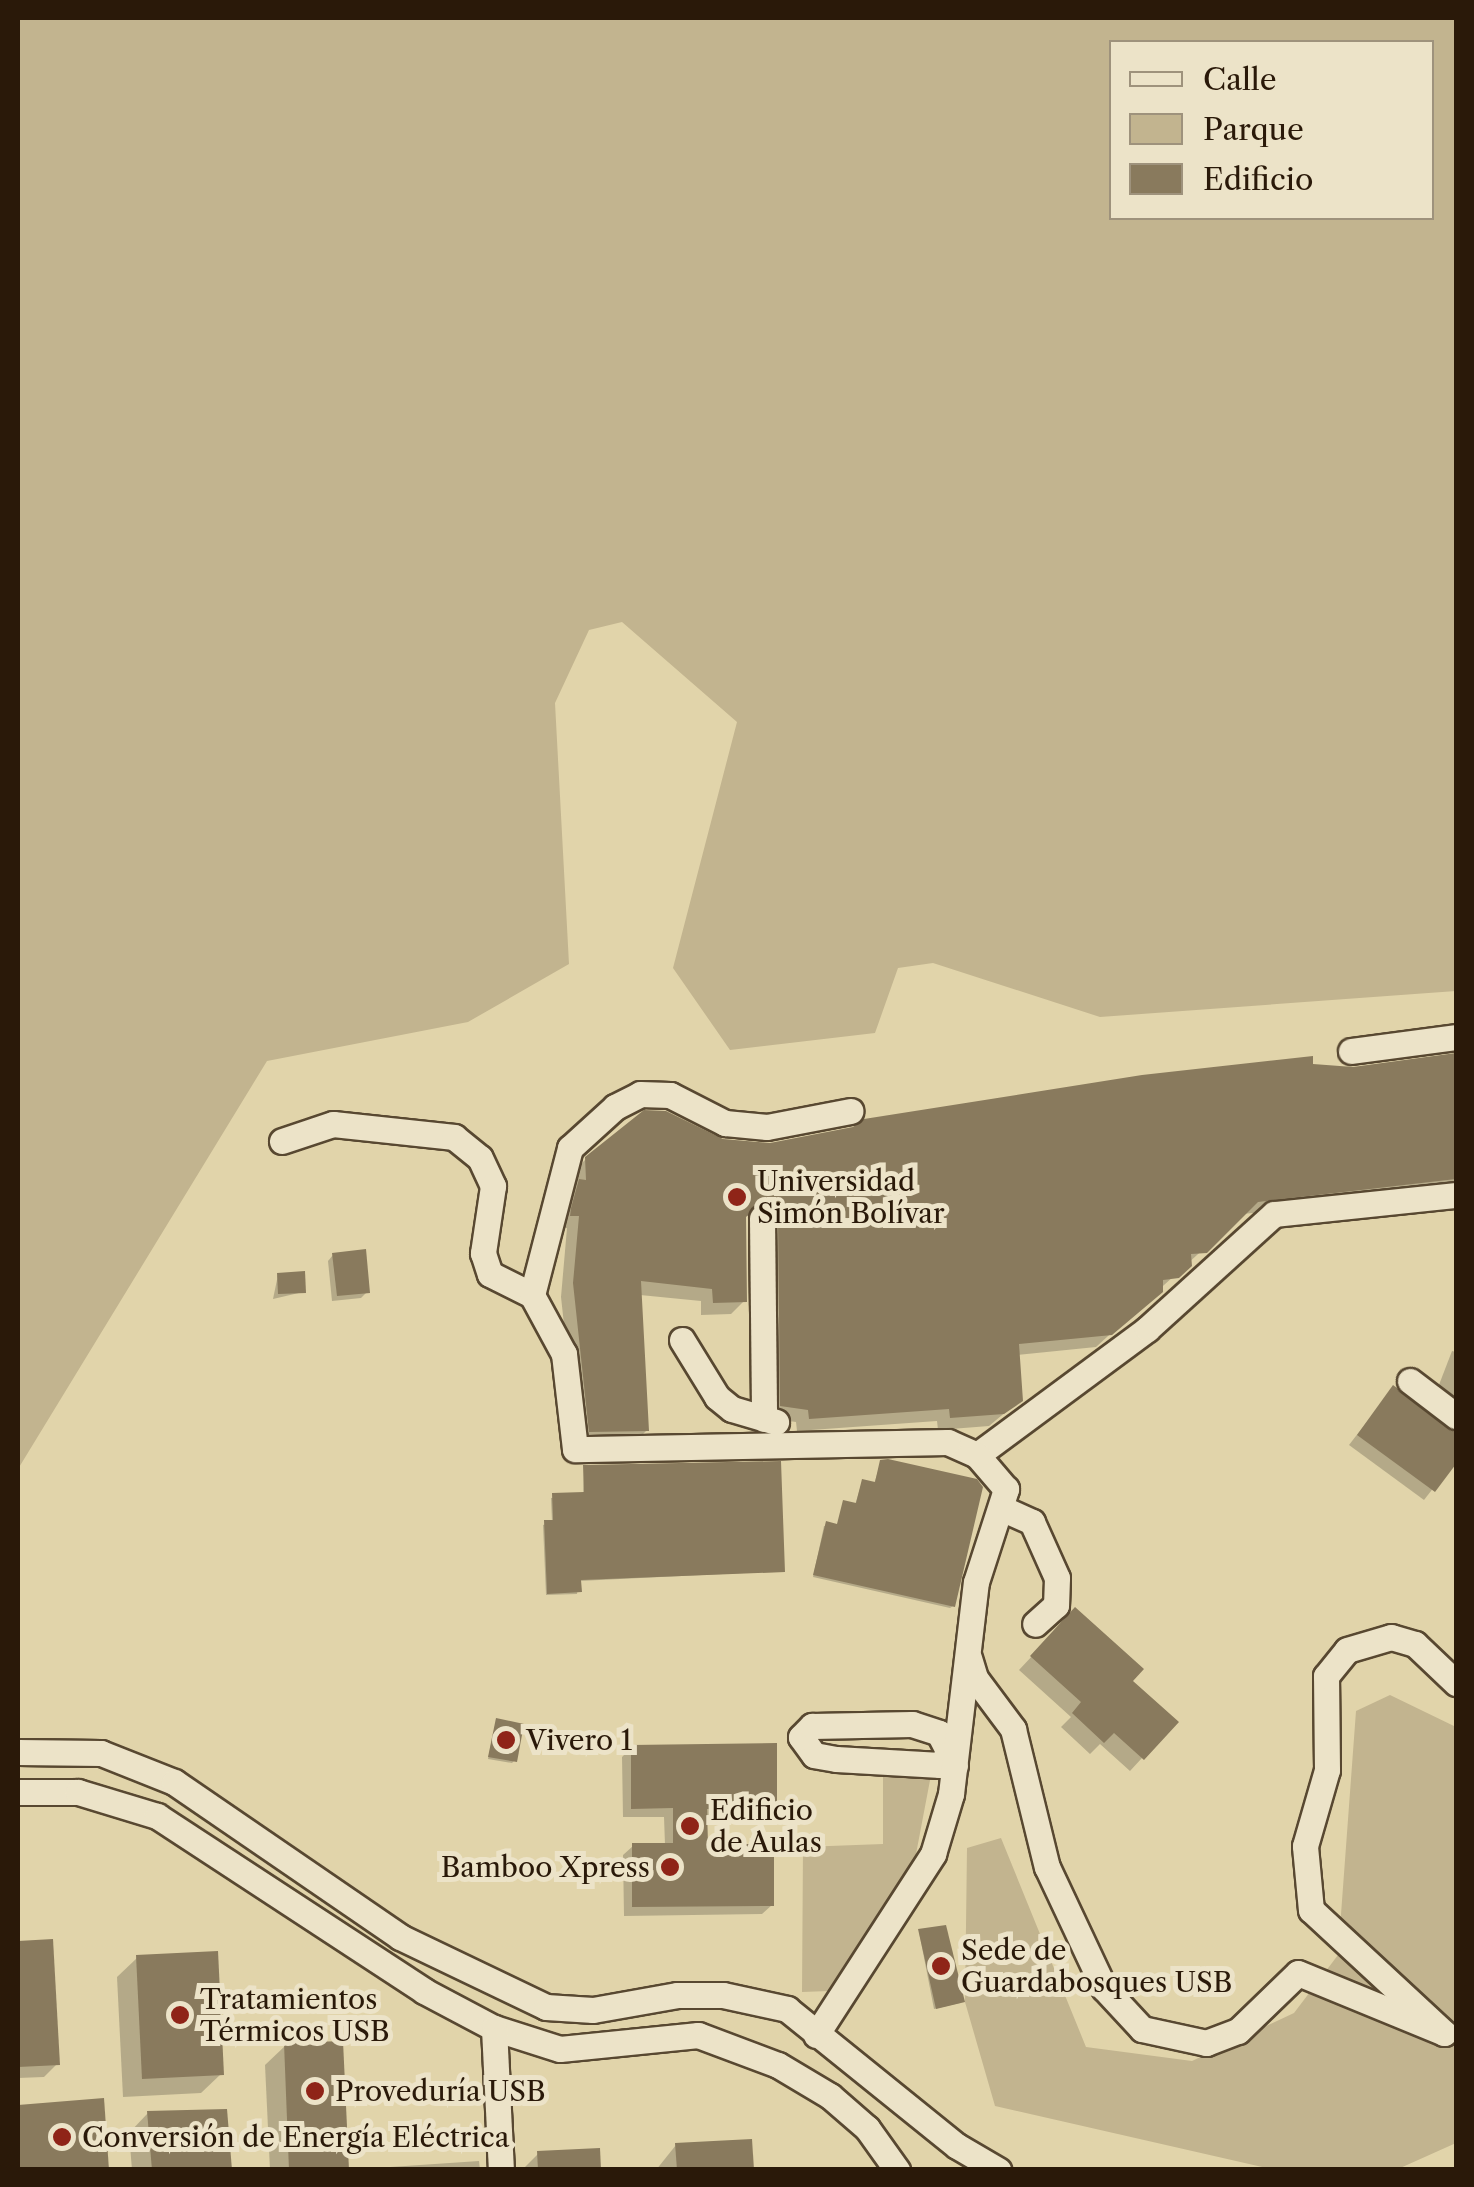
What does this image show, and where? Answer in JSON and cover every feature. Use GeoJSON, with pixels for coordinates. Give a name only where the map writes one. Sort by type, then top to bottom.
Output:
{"type":"FeatureCollection","features":[{"type":"Feature","properties":{"kind":"lane"},"geometry":{"type":"LineString","coordinates":[[1352,1051],[1456,1037]]}},
{"type":"Feature","properties":{"kind":"lane"},"geometry":{"type":"LineString","coordinates":[[532,1295],[570,1148],[615,1107],[640,1094],[670,1095],[725,1124],[767,1128],[850,1112]]}},
{"type":"Feature","properties":{"kind":"lane"},"geometry":{"type":"LineString","coordinates":[[282,1141],[333,1124],[454,1137],[480,1158],[493,1186],[483,1253],[490,1274],[532,1295],[564,1354],[575,1449],[833,1440],[948,1442],[977,1455],[1006,1489],[976,1582],[969,1658],[933,1854],[816,2035]]}},
{"type":"Feature","properties":{"kind":"lane"},"geometry":{"type":"LineString","coordinates":[[977,1455],[1147,1328],[1274,1214],[1456,1195]]}},
{"type":"Feature","properties":{"kind":"lane"},"geometry":{"type":"LineString","coordinates":[[762,1218],[764,1418]]}},
{"type":"Feature","properties":{"kind":"lane"},"geometry":{"type":"LineString","coordinates":[[682,1340],[717,1396],[764,1418],[833,1440]]}},
{"type":"Feature","properties":{"kind":"lane"},"geometry":{"type":"LineString","coordinates":[[1410,1381],[1456,1416]]}},
{"type":"Feature","properties":{"kind":"lane"},"geometry":{"type":"LineString","coordinates":[[1001,1508],[1032,1522],[1057,1578],[1056,1605],[1035,1624]]}},
{"type":"Feature","properties":{"kind":"lane"},"geometry":{"type":"LineString","coordinates":[[969,1658],[975,1678],[1013,1729],[1048,1866],[1104,1988],[1142,2029],[1206,2043],[1238,2031],[1298,1974],[1444,2033],[1311,1910],[1305,1846],[1328,1770],[1326,1676],[1347,1650],[1391,1637],[1416,1644],[1456,1683]]}},
{"type":"Feature","properties":{"kind":"lane"},"geometry":{"type":"LineString","coordinates":[[912,1724],[939,1733],[952,1759],[940,1765],[814,1755],[801,1737],[812,1726],[912,1724]]}},
{"type":"Feature","properties":{"kind":"lane"},"geometry":{"type":"LineString","coordinates":[[18,1752],[101,1753],[174,1782],[400,1937],[546,2008],[593,2010],[676,1995],[723,1995],[787,2010],[998,2170]]}},
{"type":"Feature","properties":{"kind":"lane"},"geometry":{"type":"LineString","coordinates":[[18,1792],[78,1792],[157,1816],[424,1991],[494,2028],[560,2049],[698,2035],[778,2065],[830,2096],[868,2128],[896,2170]]}},
{"type":"Feature","properties":{"kind":"lane"},"geometry":{"type":"LineString","coordinates":[[494,2028],[502,2170]]}},
{"type":"Feature","properties":{"kind":"green space"},"geometry":{"type":"Polygon","coordinates":[[[18,18],[1456,18],[1456,991],[1100,1017],[933,963],[898,968],[875,1033],[730,1050],[673,968],[737,722],[622,622],[589,630],[555,703],[569,964],[468,1022],[267,1061],[18,1469],[18,18]]]}},
{"type":"Feature","properties":{"kind":"green space"},"geometry":{"type":"Polygon","coordinates":[[[1390,1695],[1456,1727],[1456,2143],[1398,2169],[1271,2169],[995,2106],[965,2002],[967,1848],[1001,1838],[1086,2047],[1192,2061],[1294,2013],[1338,1955],[1356,1711],[1390,1695]]]}},
{"type":"Feature","properties":{"kind":"green space"},"geometry":{"type":"Polygon","coordinates":[[[931,1775],[909,1891],[898,1889],[829,1991],[802,1992],[803,1847],[883,1844],[883,1776],[931,1775]]]}},
{"type":"Feature","properties":{"kind":"building"},"geometry":{"type":"Polygon","coordinates":[[[1456,1053],[1456,1179],[1258,1202],[1207,1253],[1191,1254],[1192,1266],[1179,1278],[1163,1280],[1163,1292],[1112,1335],[1019,1344],[1023,1401],[1004,1414],[950,1418],[949,1409],[809,1419],[808,1410],[780,1406],[778,1218],[761,1202],[746,1217],[747,1302],[713,1303],[712,1289],[641,1281],[649,1431],[589,1432],[573,1283],[579,1216],[570,1216],[571,1208],[579,1179],[586,1180],[585,1157],[644,1110],[666,1111],[723,1139],[770,1143],[853,1127],[864,1119],[1142,1075],[1313,1056],[1313,1064],[1353,1067],[1456,1053]]]}},
{"type":"Feature","properties":{"kind":"building"},"geometry":{"type":"Polygon","coordinates":[[[366,1249],[370,1293],[337,1296],[332,1253],[366,1249]]]}},
{"type":"Feature","properties":{"kind":"building"},"geometry":{"type":"Polygon","coordinates":[[[305,1271],[306,1293],[278,1294],[277,1273],[305,1271]]]}},
{"type":"Feature","properties":{"kind":"building"},"geometry":{"type":"Polygon","coordinates":[[[1393,1385],[1456,1432],[1456,1464],[1435,1492],[1357,1435],[1393,1385]]]}},
{"type":"Feature","properties":{"kind":"building"},"geometry":{"type":"Polygon","coordinates":[[[880,1460],[977,1479],[983,1487],[955,1607],[813,1575],[826,1521],[837,1524],[843,1500],[856,1503],[862,1479],[875,1482],[880,1460]]]}},
{"type":"Feature","properties":{"kind":"building"},"geometry":{"type":"Polygon","coordinates":[[[781,1461],[785,1572],[581,1580],[582,1592],[547,1594],[544,1520],[553,1520],[552,1493],[584,1492],[583,1465],[781,1461]]]}},
{"type":"Feature","properties":{"kind":"building"},"geometry":{"type":"Polygon","coordinates":[[[1075,1607],[1144,1669],[1133,1681],[1179,1722],[1144,1760],[1114,1733],[1104,1743],[1072,1713],[1081,1702],[1030,1656],[1075,1607]]]}},
{"type":"Feature","properties":{"kind":"building","name":"Vivero 1"},"geometry":{"type":"Polygon","coordinates":[[[496,1718],[524,1724],[517,1762],[488,1757],[496,1718]]]}},
{"type":"Feature","properties":{"kind":"building","name":"Edificio de Aulas"},"geometry":{"type":"Polygon","coordinates":[[[777,1743],[777,1809],[707,1809],[708,1844],[774,1844],[774,1906],[632,1907],[632,1843],[673,1843],[673,1808],[631,1809],[631,1745],[777,1743]]]}},
{"type":"Feature","properties":{"kind":"building","name":"Sede de Guardabosques USB"},"geometry":{"type":"Polygon","coordinates":[[[946,1925],[965,2002],[936,2009],[918,1929],[946,1925]]]}},
{"type":"Feature","properties":{"kind":"building"},"geometry":{"type":"Polygon","coordinates":[[[53,1939],[60,2065],[18,2067],[18,1941],[53,1939]]]}},
{"type":"Feature","properties":{"kind":"building","name":"Tratamientos Térmicos USB"},"geometry":{"type":"Polygon","coordinates":[[[218,1951],[224,2075],[142,2079],[136,1955],[218,1951]]]}},
{"type":"Feature","properties":{"kind":"building","name":"Proveduría USB"},"geometry":{"type":"Polygon","coordinates":[[[343,2041],[349,2170],[289,2170],[284,2043],[343,2041]]]}},
{"type":"Feature","properties":{"kind":"building","name":"Conversión de Energía Eléctrica"},"geometry":{"type":"Polygon","coordinates":[[[104,2098],[109,2170],[18,2170],[18,2105],[104,2098]]]}},
{"type":"Feature","properties":{"kind":"building"},"geometry":{"type":"Polygon","coordinates":[[[227,2109],[232,2170],[152,2170],[147,2111],[227,2109]]]}},
{"type":"Feature","properties":{"kind":"building"},"geometry":{"type":"Polygon","coordinates":[[[752,2139],[754,2170],[677,2170],[675,2143],[752,2139]]]}},
{"type":"Feature","properties":{"kind":"building"},"geometry":{"type":"Polygon","coordinates":[[[600,2148],[601,2170],[538,2170],[537,2151],[600,2148]]]}},
{"type":"Feature","properties":{"kind":"place","name":"Universidad Simón Bolívar"},"geometry":{"type":"Point","coordinates":[737,1197]}},
{"type":"Feature","properties":{"kind":"place","name":"Vivero 1"},"geometry":{"type":"Point","coordinates":[506,1740]}},
{"type":"Feature","properties":{"kind":"place","name":"Edificio de Aulas"},"geometry":{"type":"Point","coordinates":[690,1826]}},
{"type":"Feature","properties":{"kind":"place","name":"Bamboo Xpress"},"geometry":{"type":"Point","coordinates":[670,1867]}},
{"type":"Feature","properties":{"kind":"place","name":"Sede de Guardabosques USB"},"geometry":{"type":"Point","coordinates":[941,1966]}},
{"type":"Feature","properties":{"kind":"place","name":"Tratamientos Térmicos USB"},"geometry":{"type":"Point","coordinates":[180,2015]}},
{"type":"Feature","properties":{"kind":"place","name":"Proveduría USB"},"geometry":{"type":"Point","coordinates":[315,2091]}},
{"type":"Feature","properties":{"kind":"place","name":"Conversión de Energía Eléctrica"},"geometry":{"type":"Point","coordinates":[62,2137]}}]}
